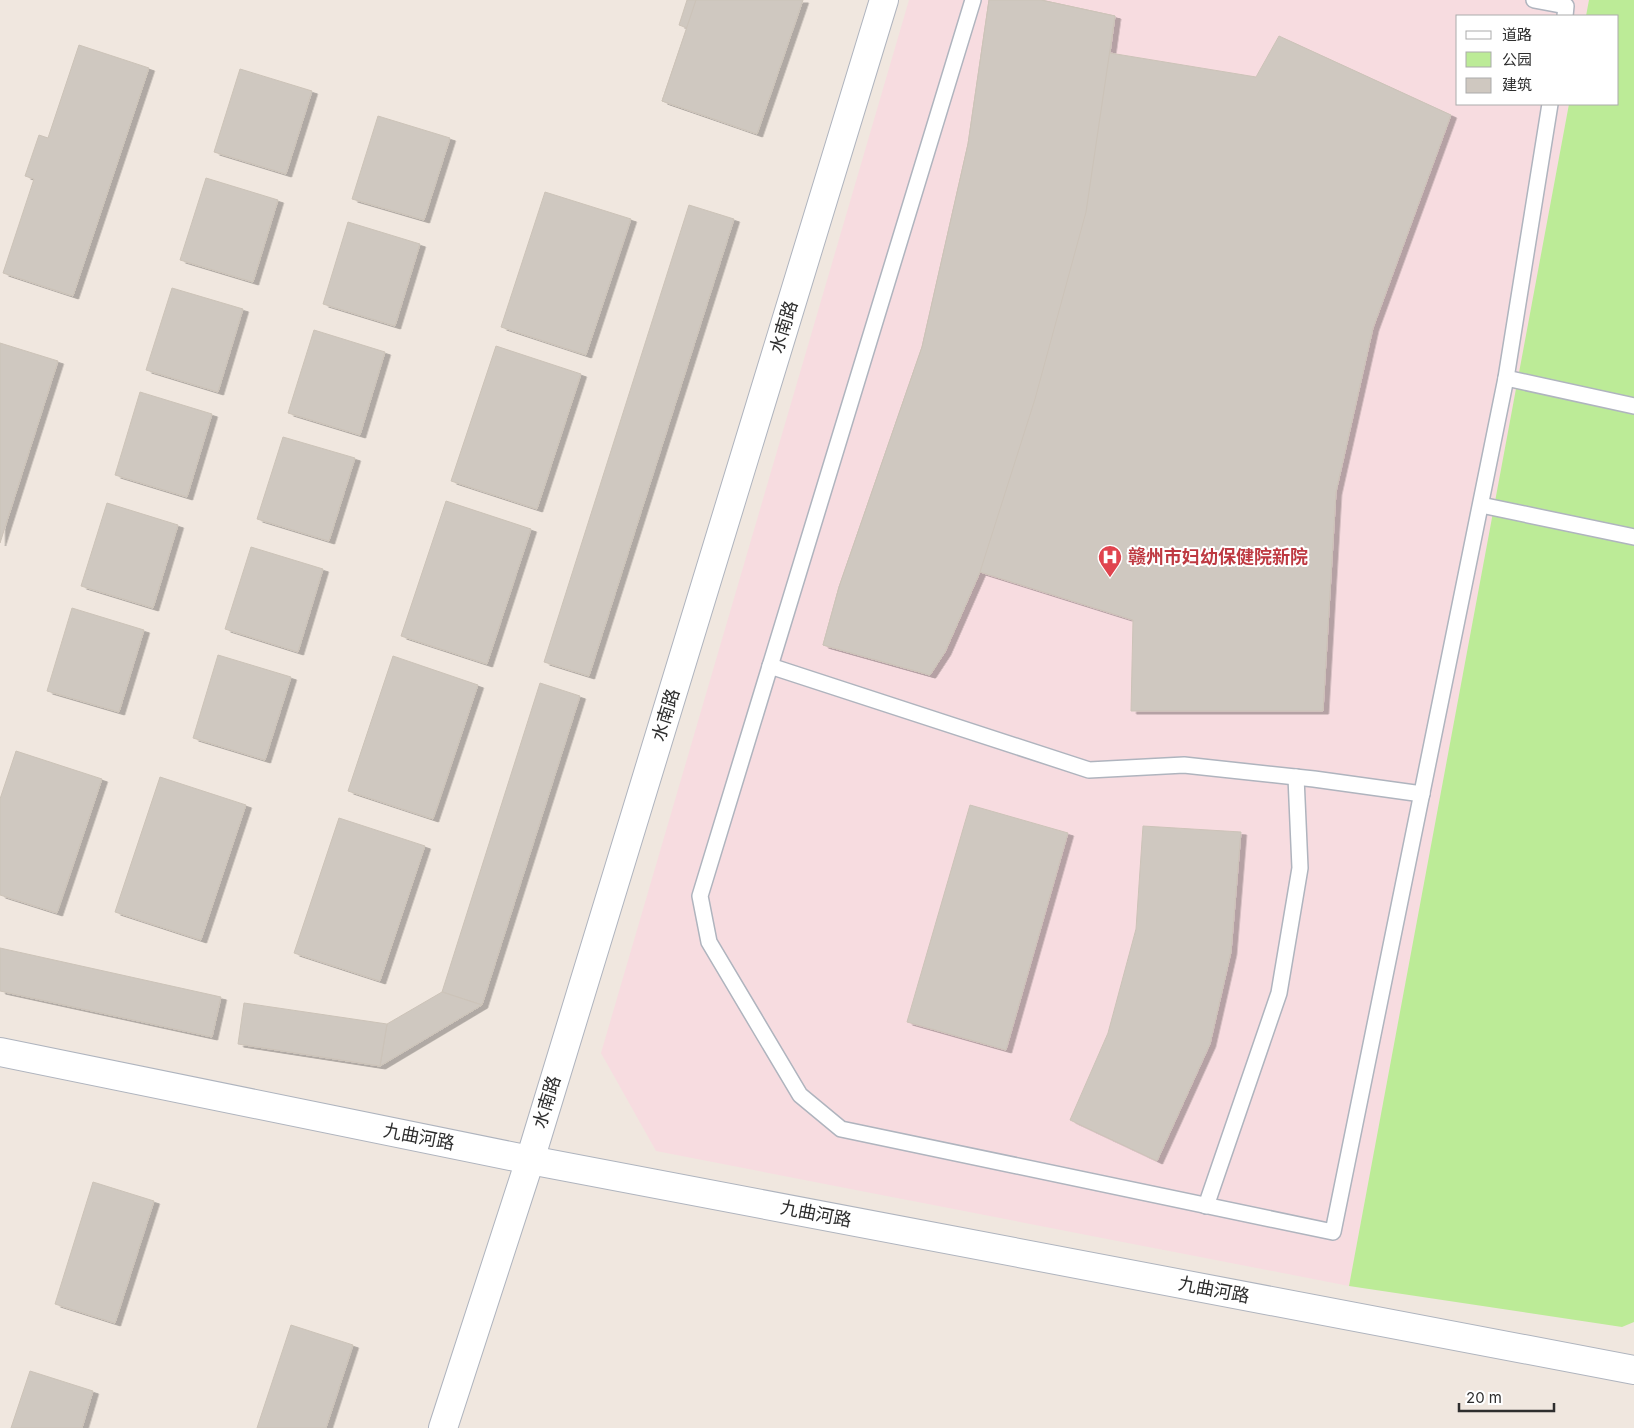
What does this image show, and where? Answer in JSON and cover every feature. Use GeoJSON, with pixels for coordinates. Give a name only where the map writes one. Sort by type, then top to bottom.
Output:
{"type":"FeatureCollection","features":[{"type":"Feature","properties":{"kind":"street","name":"水南路"},"geometry":{"type":"LineString","coordinates":[[443,1428],[530,1160],[884,0]]}},
{"type":"Feature","properties":{"kind":"street","name":"九曲河路"},"geometry":{"type":"LineString","coordinates":[[0,1052],[530,1160],[1634,1370]]}},
{"type":"Feature","properties":{"kind":"lane"},"geometry":{"type":"LineString","coordinates":[[973,0],[700,896],[709,942],[800,1095],[841,1129],[1333,1232],[1506,378],[1550,105]]}},
{"type":"Feature","properties":{"kind":"lane"},"geometry":{"type":"LineString","coordinates":[[1534,0],[1566,6],[1564,15]]}},
{"type":"Feature","properties":{"kind":"lane"},"geometry":{"type":"LineString","coordinates":[[1506,378],[1634,406]]}},
{"type":"Feature","properties":{"kind":"lane"},"geometry":{"type":"LineString","coordinates":[[1480,505],[1634,537]]}},
{"type":"Feature","properties":{"kind":"lane"},"geometry":{"type":"LineString","coordinates":[[770,666],[1090,770],[1184,765],[1296,777],[1422,794]]}},
{"type":"Feature","properties":{"kind":"lane"},"geometry":{"type":"LineString","coordinates":[[1206,1206],[1279,993],[1300,868],[1296,777]]}},
{"type":"Feature","properties":{"kind":"shaded area","name":"赣州市妇幼保健院新院"},"geometry":{"type":"Polygon","coordinates":[[[909,0],[1589,0],[1586,15],[1456,15],[1456,105],[1569,105],[1349,1286],[656,1151],[601,1053],[909,0]]]}},
{"type":"Feature","properties":{"kind":"green space"},"geometry":{"type":"Polygon","coordinates":[[[1589,0],[1634,0],[1634,1322],[1622,1327],[1349,1286],[1569,105],[1619,105],[1619,15],[1586,15],[1589,0]]]}},
{"type":"Feature","properties":{"kind":"building"},"geometry":{"type":"Polygon","coordinates":[[[687,0],[759,0],[718,120],[662,101],[687,28],[679,25],[687,0]]]}},
{"type":"Feature","properties":{"kind":"building"},"geometry":{"type":"Polygon","coordinates":[[[696,0],[803,0],[757,134],[662,101],[696,0]]]}},
{"type":"Feature","properties":{"kind":"building"},"geometry":{"type":"Polygon","coordinates":[[[989,0],[1041,0],[1115,16],[1110,53],[1256,77],[1279,36],[1451,115],[1373,328],[1336,492],[1323,711],[1131,711],[1133,620],[980,572],[945,652],[930,675],[823,645],[839,587],[922,347],[968,144],[989,0]]]}},
{"type":"Feature","properties":{"kind":"building"},"geometry":{"type":"Polygon","coordinates":[[[989,0],[1041,0],[1115,16],[1086,212],[1035,399],[980,572],[945,652],[930,675],[823,645],[839,587],[922,347],[968,144],[989,0]]]}},
{"type":"Feature","properties":{"kind":"building"},"geometry":{"type":"Polygon","coordinates":[[[79,45],[149,68],[73,296],[3,273],[34,179],[25,176],[39,135],[48,138],[79,45]]]}},
{"type":"Feature","properties":{"kind":"building"},"geometry":{"type":"Polygon","coordinates":[[[240,69],[312,91],[286,174],[214,152],[240,69]]]}},
{"type":"Feature","properties":{"kind":"building"},"geometry":{"type":"Polygon","coordinates":[[[378,116],[450,138],[424,220],[352,199],[378,116]]]}},
{"type":"Feature","properties":{"kind":"building"},"geometry":{"type":"Polygon","coordinates":[[[206,178],[278,200],[253,282],[180,260],[206,178]]]}},
{"type":"Feature","properties":{"kind":"building"},"geometry":{"type":"Polygon","coordinates":[[[545,192],[631,219],[586,355],[501,327],[545,192]]]}},
{"type":"Feature","properties":{"kind":"building"},"geometry":{"type":"Polygon","coordinates":[[[689,205],[734,219],[589,676],[544,662],[689,205]]]}},
{"type":"Feature","properties":{"kind":"building"},"geometry":{"type":"Polygon","coordinates":[[[348,222],[420,244],[395,326],[323,304],[348,222]]]}},
{"type":"Feature","properties":{"kind":"building"},"geometry":{"type":"Polygon","coordinates":[[[172,288],[243,309],[218,392],[146,370],[172,288]]]}},
{"type":"Feature","properties":{"kind":"building"},"geometry":{"type":"Polygon","coordinates":[[[314,330],[385,352],[360,435],[288,413],[314,330]]]}},
{"type":"Feature","properties":{"kind":"building"},"geometry":{"type":"Polygon","coordinates":[[[0,343],[58,361],[0,543],[0,343]]]}},
{"type":"Feature","properties":{"kind":"building"},"geometry":{"type":"Polygon","coordinates":[[[496,346],[581,374],[537,509],[451,481],[496,346]]]}},
{"type":"Feature","properties":{"kind":"building"},"geometry":{"type":"Polygon","coordinates":[[[140,392],[212,414],[187,497],[115,475],[140,392]]]}},
{"type":"Feature","properties":{"kind":"building"},"geometry":{"type":"Polygon","coordinates":[[[283,437],[355,458],[329,541],[257,519],[283,437]]]}},
{"type":"Feature","properties":{"kind":"building"},"geometry":{"type":"Polygon","coordinates":[[[446,501],[531,529],[487,664],[401,636],[446,501]]]}},
{"type":"Feature","properties":{"kind":"building"},"geometry":{"type":"Polygon","coordinates":[[[107,503],[178,525],[153,608],[81,586],[107,503]]]}},
{"type":"Feature","properties":{"kind":"building"},"geometry":{"type":"Polygon","coordinates":[[[251,547],[323,569],[298,652],[225,629],[251,547]]]}},
{"type":"Feature","properties":{"kind":"building"},"geometry":{"type":"Polygon","coordinates":[[[72,608],[144,630],[119,712],[47,691],[72,608]]]}},
{"type":"Feature","properties":{"kind":"building"},"geometry":{"type":"Polygon","coordinates":[[[218,655],[291,677],[265,760],[193,738],[218,655]]]}},
{"type":"Feature","properties":{"kind":"building"},"geometry":{"type":"Polygon","coordinates":[[[393,656],[478,685],[433,819],[348,791],[393,656]]]}},
{"type":"Feature","properties":{"kind":"building"},"geometry":{"type":"Polygon","coordinates":[[[540,683],[580,696],[482,1005],[442,992],[540,683]]]}},
{"type":"Feature","properties":{"kind":"building"},"geometry":{"type":"Polygon","coordinates":[[[16,751],[102,779],[57,913],[0,895],[0,799],[16,751]]]}},
{"type":"Feature","properties":{"kind":"building"},"geometry":{"type":"Polygon","coordinates":[[[160,777],[246,805],[201,940],[115,912],[160,777]]]}},
{"type":"Feature","properties":{"kind":"building"},"geometry":{"type":"Polygon","coordinates":[[[970,805],[1068,833],[1006,1050],[907,1022],[970,805]]]}},
{"type":"Feature","properties":{"kind":"building"},"geometry":{"type":"Polygon","coordinates":[[[339,818],[425,846],[380,981],[294,953],[339,818]]]}},
{"type":"Feature","properties":{"kind":"building"},"geometry":{"type":"Polygon","coordinates":[[[1143,826],[1241,832],[1231,952],[1210,1044],[1157,1161],[1070,1120],[1108,1033],[1136,929],[1143,826]]]}},
{"type":"Feature","properties":{"kind":"building"},"geometry":{"type":"Polygon","coordinates":[[[0,948],[221,997],[212,1037],[0,991],[0,948]]]}},
{"type":"Feature","properties":{"kind":"building"},"geometry":{"type":"Polygon","coordinates":[[[442,992],[482,1005],[380,1066],[387,1024],[442,992]]]}},
{"type":"Feature","properties":{"kind":"building"},"geometry":{"type":"Polygon","coordinates":[[[244,1003],[387,1024],[380,1066],[238,1044],[244,1003]]]}},
{"type":"Feature","properties":{"kind":"building"},"geometry":{"type":"Polygon","coordinates":[[[93,1182],[154,1201],[115,1323],[55,1304],[93,1182]]]}},
{"type":"Feature","properties":{"kind":"building"},"geometry":{"type":"Polygon","coordinates":[[[291,1325],[353,1345],[326,1428],[257,1428],[291,1325]]]}},
{"type":"Feature","properties":{"kind":"building"},"geometry":{"type":"Polygon","coordinates":[[[30,1371],[93,1391],[82,1428],[11,1428],[30,1371]]]}},
{"type":"Feature","properties":{"kind":"place","name":"赣州市妇幼保健院新院"},"geometry":{"type":"Point","coordinates":[1110,578]}}]}
